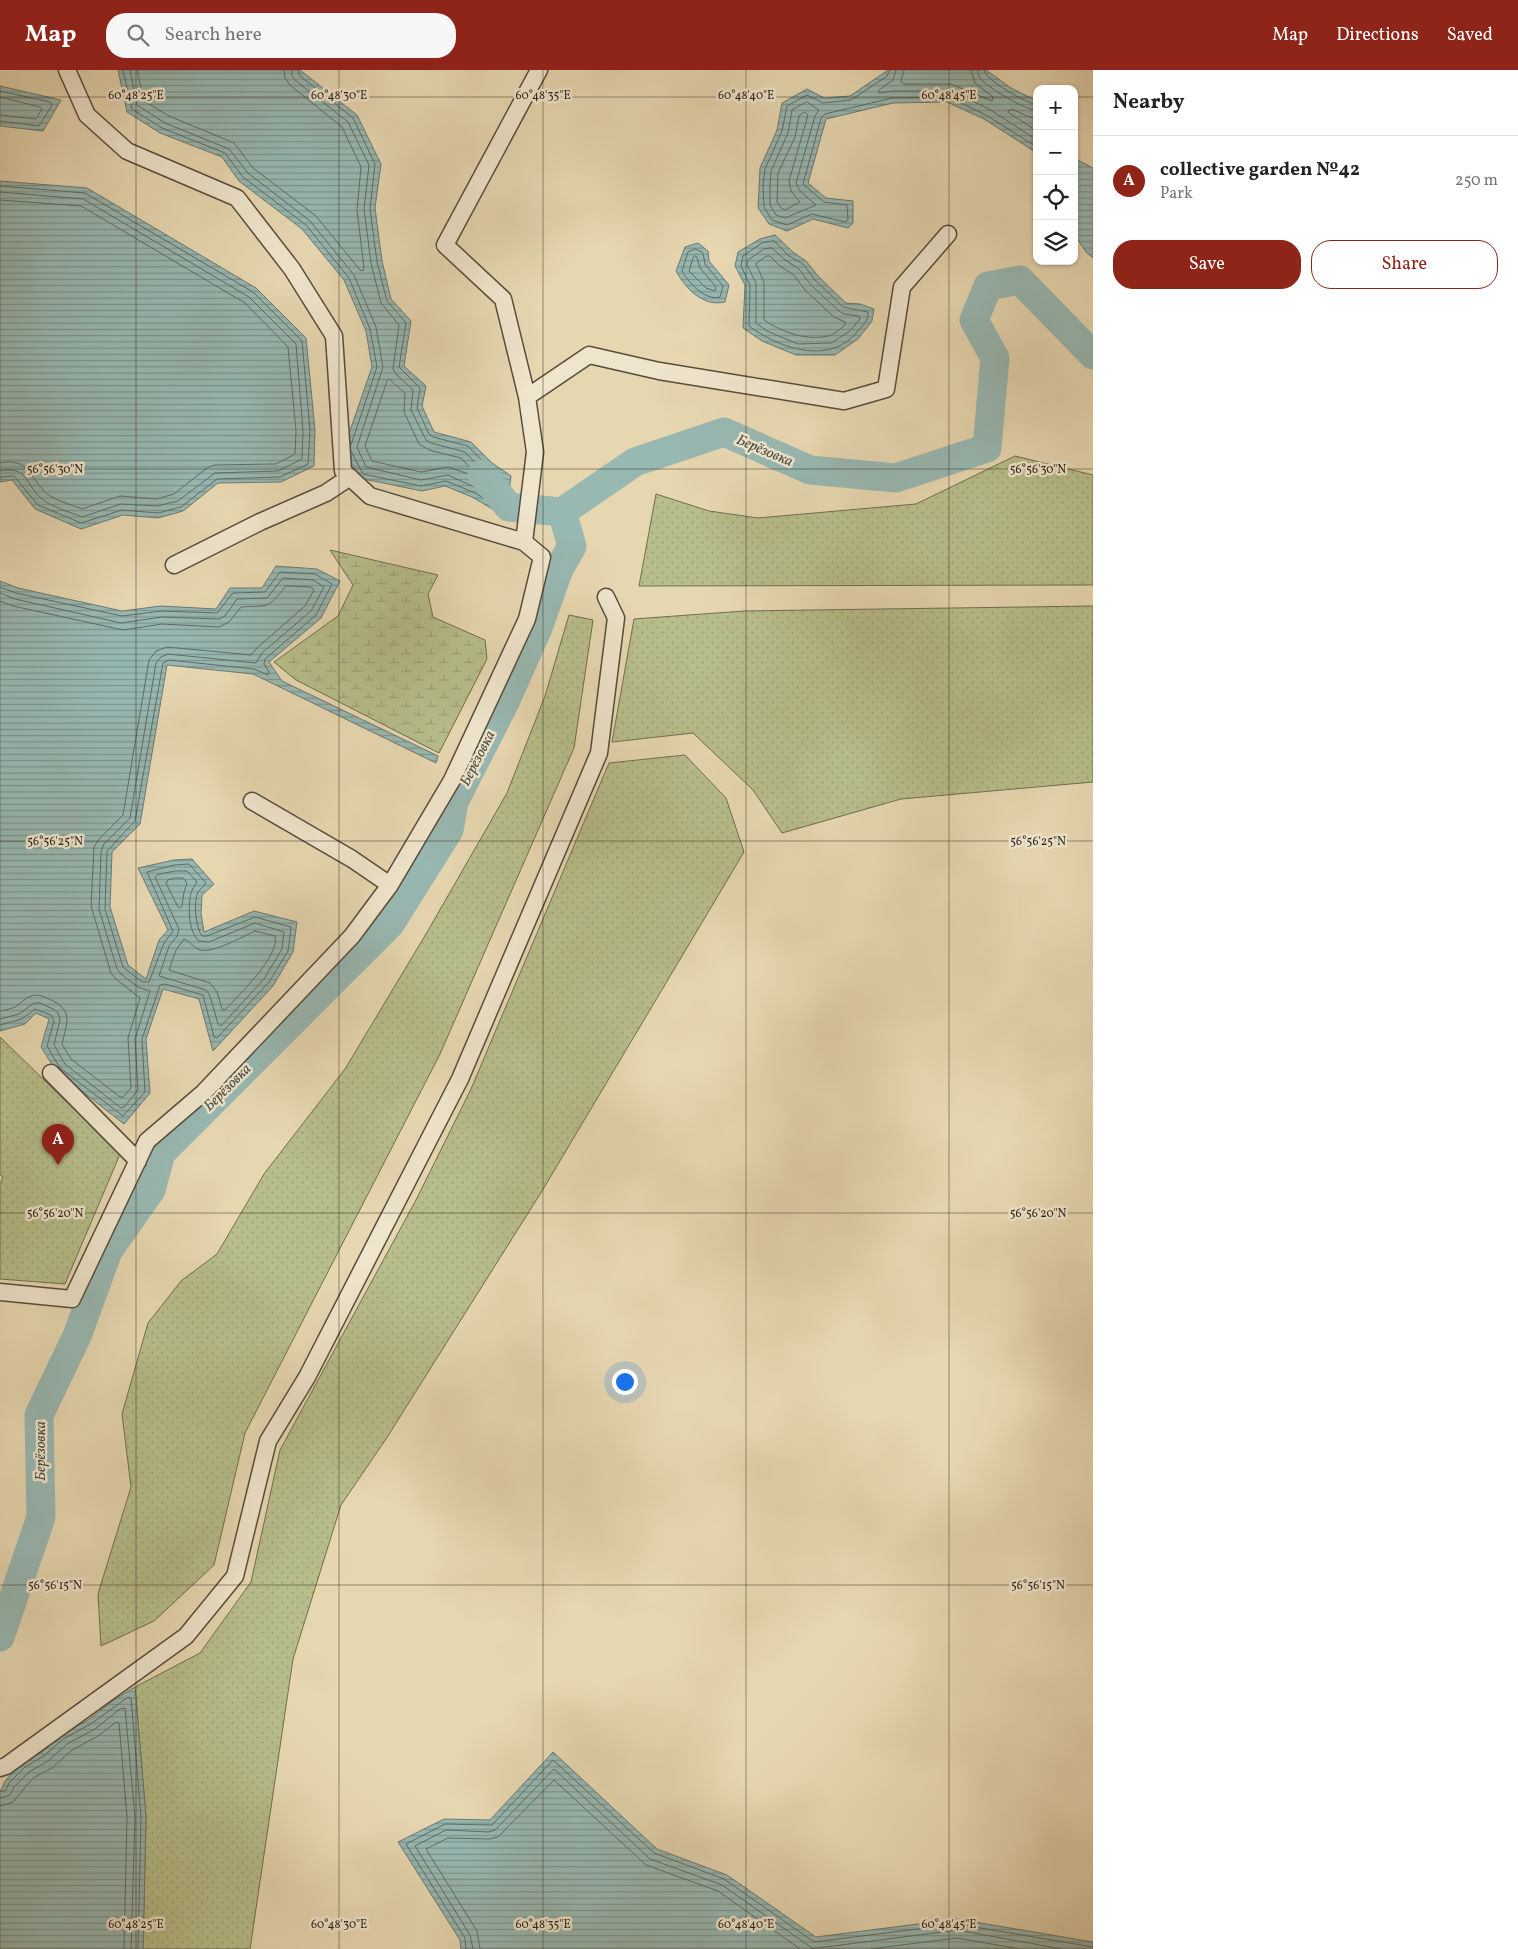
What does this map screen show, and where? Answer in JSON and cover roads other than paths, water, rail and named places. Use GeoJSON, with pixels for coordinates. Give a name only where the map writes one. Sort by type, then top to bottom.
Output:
{"type":"FeatureCollection","features":[{"type":"Feature","properties":{"kind":"street"},"geometry":{"type":"LineString","coordinates":[[0,1292],[72,1299],[147,1141],[203,1093],[352,936],[390,886],[452,780],[527,619],[542,557],[524,542],[370,496],[343,471],[334,336],[292,269],[236,198],[126,151],[87,115],[67,70]]}},
{"type":"Feature","properties":{"kind":"street"},"geometry":{"type":"LineString","coordinates":[[524,542],[535,452],[527,397],[502,299],[445,245],[539,70]]}},
{"type":"Feature","properties":{"kind":"street"},"geometry":{"type":"LineString","coordinates":[[527,397],[590,355],[659,371],[844,402],[886,389],[902,287],[948,234]]}},
{"type":"Feature","properties":{"kind":"street"},"geometry":{"type":"LineString","coordinates":[[174,565],[260,522],[326,492],[350,477]]}},
{"type":"Feature","properties":{"kind":"street"},"geometry":{"type":"LineString","coordinates":[[0,1768],[6,1766],[186,1636],[235,1576],[268,1441],[307,1377],[460,1079],[599,753],[616,618],[606,597]]}},
{"type":"Feature","properties":{"kind":"street"},"geometry":{"type":"LineString","coordinates":[[252,801],[352,859],[390,886]]}},
{"type":"Feature","properties":{"kind":"street"},"geometry":{"type":"LineString","coordinates":[[52,1074],[138,1160]]}},
{"type":"Feature","properties":{"kind":"water"},"geometry":{"type":"Polygon","coordinates":[[[118,70],[300,70],[357,115],[381,164],[375,208],[382,261],[391,299],[411,321],[404,366],[426,386],[422,406],[434,432],[471,442],[492,463],[511,476],[506,517],[472,497],[445,486],[422,491],[359,478],[344,448],[372,367],[366,331],[344,280],[302,229],[239,181],[222,157],[160,133],[127,112],[118,70]]]}},
{"type":"Feature","properties":{"kind":"water"},"geometry":{"type":"Polygon","coordinates":[[[888,70],[986,70],[1011,88],[1033,99],[1033,150],[984,119],[947,102],[893,103],[826,119],[808,183],[826,198],[853,201],[853,223],[848,228],[813,219],[787,231],[769,224],[758,208],[760,168],[777,130],[782,103],[807,89],[824,98],[850,96],[888,70]]]}},
{"type":"Feature","properties":{"kind":"water"},"geometry":{"type":"Polygon","coordinates":[[[0,86],[61,100],[43,131],[0,126],[0,86]]]}},
{"type":"Feature","properties":{"kind":"water"},"geometry":{"type":"Polygon","coordinates":[[[1078,160],[1093,168],[1093,258],[1086,252],[1078,240],[1078,160]]]}},
{"type":"Feature","properties":{"kind":"water"},"geometry":{"type":"Polygon","coordinates":[[[0,181],[87,188],[256,288],[306,338],[315,430],[314,466],[281,482],[218,483],[183,511],[158,518],[123,515],[81,529],[35,509],[12,480],[0,482],[0,181]]]}},
{"type":"Feature","properties":{"kind":"water"},"geometry":{"type":"Polygon","coordinates":[[[775,235],[806,261],[819,277],[846,303],[860,304],[874,309],[872,321],[858,339],[835,355],[796,355],[762,341],[743,328],[745,285],[735,266],[738,252],[760,239],[775,235]]]}},
{"type":"Feature","properties":{"kind":"water"},"geometry":{"type":"Polygon","coordinates":[[[698,243],[708,251],[709,261],[729,285],[725,302],[709,302],[702,299],[690,290],[676,271],[685,247],[698,243]]]}},
{"type":"Feature","properties":{"kind":"water"},"geometry":{"type":"Polygon","coordinates":[[[276,566],[317,569],[340,581],[321,618],[269,662],[282,681],[438,756],[436,763],[253,674],[167,665],[140,824],[112,852],[110,907],[128,965],[146,979],[159,940],[168,930],[138,868],[174,860],[192,859],[214,884],[202,895],[201,913],[204,932],[254,911],[297,922],[293,952],[273,986],[213,1051],[199,999],[163,989],[146,1039],[150,1093],[124,1124],[56,1071],[41,1047],[49,1019],[36,1013],[25,1024],[0,1031],[0,581],[18,588],[122,611],[161,606],[216,609],[230,588],[262,588],[276,566]]]}},
{"type":"Feature","properties":{"kind":"water"},"geometry":{"type":"Polygon","coordinates":[[[135,1687],[146,1817],[143,1949],[0,1949],[0,1792],[5,1781],[22,1762],[42,1752],[61,1735],[88,1720],[135,1687]]]}},
{"type":"Feature","properties":{"kind":"water"},"geometry":{"type":"Polygon","coordinates":[[[553,1752],[657,1849],[727,1875],[816,1937],[957,1919],[1093,1942],[1093,1949],[461,1949],[460,1940],[398,1842],[444,1819],[490,1820],[553,1752]]]}},
{"type":"Feature","properties":{"kind":"waterway","name":"Берёзовка"},"geometry":{"type":"LineString","coordinates":[[0,1637],[41,1517],[39,1415],[77,1336],[108,1251],[151,1190],[161,1153],[390,924],[449,830],[454,802],[504,704],[538,628],[559,569],[572,546],[562,512],[635,462],[724,432],[810,470],[896,478],[987,448],[995,358],[974,320],[988,286],[1020,280],[1093,355]]}},
{"type":"Feature","properties":{"kind":"waterway"},"geometry":{"type":"LineString","coordinates":[[482,474],[509,507],[562,512]]}},
{"type":"Feature","properties":{"kind":"place","name":"collective garden №42"},"geometry":{"type":"Point","coordinates":[58,1165]}}]}
